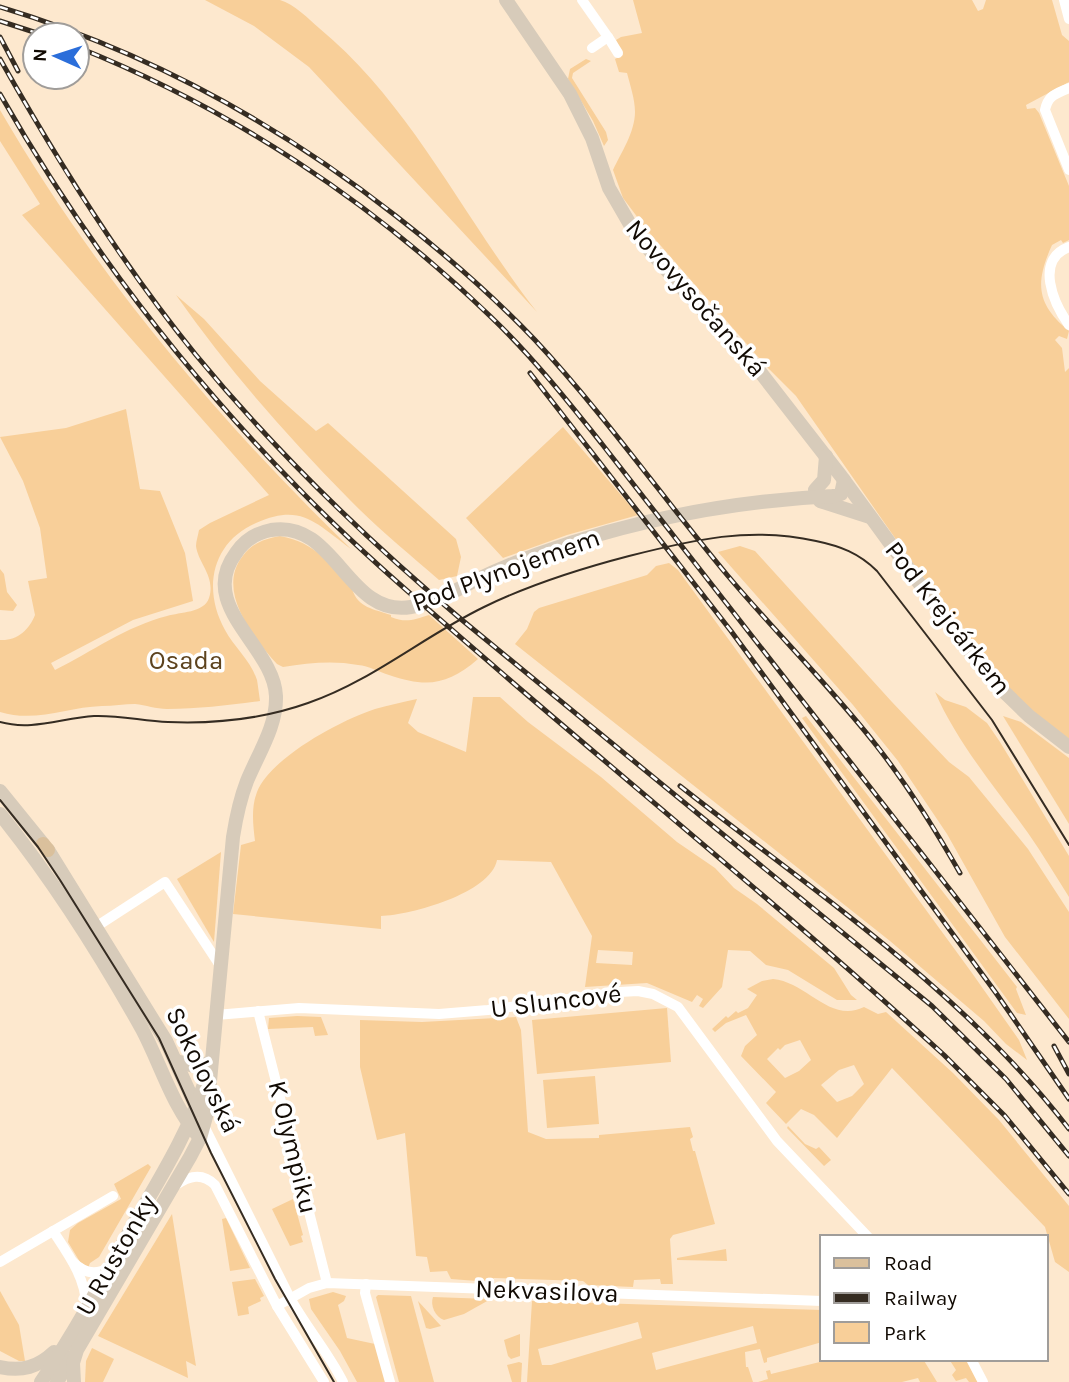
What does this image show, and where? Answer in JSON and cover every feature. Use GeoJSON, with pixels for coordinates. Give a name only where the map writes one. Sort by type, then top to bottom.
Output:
{"type":"FeatureCollection","features":[{"type":"Feature","properties":{"kind":"main road","name":"Novovysočanská"},"geometry":{"type":"LineString","coordinates":[[506,0],[570,94],[592,138],[610,188],[635,233],[681,287],[754,364],[845,483]]}},
{"type":"Feature","properties":{"kind":"main road"},"geometry":{"type":"LineString","coordinates":[[815,490],[824,481],[826,456]]}},
{"type":"Feature","properties":{"kind":"main road"},"geometry":{"type":"LineString","coordinates":[[798,498],[815,490],[845,483]]}},
{"type":"Feature","properties":{"kind":"main road"},"geometry":{"type":"LineString","coordinates":[[798,498],[841,494],[845,483]]}},
{"type":"Feature","properties":{"kind":"main road","name":"Pod Krejcárkem"},"geometry":{"type":"LineString","coordinates":[[845,483],[996,684],[1029,716],[1069,747]]}},
{"type":"Feature","properties":{"kind":"main road"},"geometry":{"type":"LineString","coordinates":[[798,498],[825,502],[870,517]]}},
{"type":"Feature","properties":{"kind":"main road","name":"Pod Plynojemem"},"geometry":{"type":"LineString","coordinates":[[202,1132],[209,1099],[210,1063],[233,837],[239,806],[270,729],[276,698],[274,682],[267,666],[236,621],[228,602],[226,578],[231,560],[246,542],[261,533],[279,530],[297,532],[322,546],[368,595],[382,604],[408,608],[424,604],[535,555],[608,533],[717,507],[798,498]]}},
{"type":"Feature","properties":{"kind":"main road","name":"Sokolovská"},"geometry":{"type":"LineString","coordinates":[[0,791],[46,847],[176,1061],[196,1106],[202,1132]]}},
{"type":"Feature","properties":{"kind":"main road","name":"Sokolovská"},"geometry":{"type":"LineString","coordinates":[[0,814],[93,928],[188,1125],[202,1132]]}},
{"type":"Feature","properties":{"kind":"main road"},"geometry":{"type":"LineString","coordinates":[[176,1061],[194,1066],[210,1063]]}},
{"type":"Feature","properties":{"kind":"main road","name":"Pod Plynojemem"},"geometry":{"type":"LineString","coordinates":[[188,1125],[210,1063]]}},
{"type":"Feature","properties":{"kind":"main road","name":"U Rustonky"},"geometry":{"type":"LineString","coordinates":[[74,1382],[75,1340],[86,1308],[188,1125]]}},
{"type":"Feature","properties":{"kind":"main road","name":"U Rustonky"},"geometry":{"type":"LineString","coordinates":[[41,1382],[75,1340],[172,1188],[202,1132]]}},
{"type":"Feature","properties":{"kind":"main road"},"geometry":{"type":"LineString","coordinates":[[0,1367],[33,1367],[75,1340]]}},
{"type":"Feature","properties":{"kind":"main road"},"geometry":{"type":"LineString","coordinates":[[57,1382],[75,1340]]}},
{"type":"Feature","properties":{"kind":"main road"},"geometry":{"type":"LineString","coordinates":[[0,1367],[24,1382]]}},
{"type":"Feature","properties":{"kind":"street"},"geometry":{"type":"LineString","coordinates":[[582,0],[618,53]]}},
{"type":"Feature","properties":{"kind":"street"},"geometry":{"type":"LineString","coordinates":[[1064,0],[1069,19]]}},
{"type":"Feature","properties":{"kind":"street"},"geometry":{"type":"LineString","coordinates":[[592,48],[608,37]]}},
{"type":"Feature","properties":{"kind":"street"},"geometry":{"type":"LineString","coordinates":[[1069,88],[1051,96],[1047,100],[1045,110],[1069,170]]}},
{"type":"Feature","properties":{"kind":"street"},"geometry":{"type":"LineString","coordinates":[[1066,248],[1055,257],[1051,268],[1050,290],[1059,312],[1069,325]]}},
{"type":"Feature","properties":{"kind":"street"},"geometry":{"type":"LineString","coordinates":[[93,928],[164,882],[221,967]]}},
{"type":"Feature","properties":{"kind":"street","name":"U Sluncové"},"geometry":{"type":"LineString","coordinates":[[216,1015],[299,1008],[439,1014],[620,992],[653,994],[678,1007],[777,1141],[866,1235]]}},
{"type":"Feature","properties":{"kind":"street","name":"K Olympiku"},"geometry":{"type":"LineString","coordinates":[[258,1011],[327,1283]]}},
{"type":"Feature","properties":{"kind":"street","name":"Sokolovská"},"geometry":{"type":"LineString","coordinates":[[202,1132],[302,1319],[343,1382]]}},
{"type":"Feature","properties":{"kind":"street"},"geometry":{"type":"LineString","coordinates":[[172,1188],[195,1176],[212,1181],[223,1196],[277,1306],[324,1382]]}},
{"type":"Feature","properties":{"kind":"street"},"geometry":{"type":"LineString","coordinates":[[0,1262],[113,1196]]}},
{"type":"Feature","properties":{"kind":"street"},"geometry":{"type":"LineString","coordinates":[[53,1231],[71,1259],[85,1290],[86,1308]]}},
{"type":"Feature","properties":{"kind":"street"},"geometry":{"type":"LineString","coordinates":[[71,1259],[82,1270],[90,1272],[98,1273],[110,1267]]}},
{"type":"Feature","properties":{"kind":"street","name":"Nekvasilova"},"geometry":{"type":"LineString","coordinates":[[277,1306],[309,1288],[327,1283],[820,1301]]}},
{"type":"Feature","properties":{"kind":"street"},"geometry":{"type":"LineString","coordinates":[[366,1284],[365,1293],[390,1382]]}},
{"type":"Feature","properties":{"kind":"street"},"geometry":{"type":"LineString","coordinates":[[972,1361],[983,1382]]}},
{"type":"Feature","properties":{"kind":"green space"},"geometry":{"type":"Polygon","coordinates":[[[205,0],[280,0],[306,16],[352,58],[410,127],[537,312],[309,67],[254,26],[205,0]]]}},
{"type":"Feature","properties":{"kind":"green space"},"geometry":{"type":"Polygon","coordinates":[[[633,0],[972,0],[978,11],[983,9],[986,0],[1052,0],[1062,35],[1069,41],[1069,82],[1026,105],[1027,109],[1035,108],[1039,113],[1069,186],[1069,240],[1063,243],[1061,240],[1052,245],[1041,282],[1050,312],[1069,331],[1067,339],[1059,336],[1055,340],[1062,348],[1065,372],[1069,368],[1069,739],[1028,708],[982,658],[796,396],[766,366],[647,230],[623,198],[613,170],[630,135],[635,107],[627,73],[619,72],[615,59],[623,55],[616,40],[642,33],[633,0]]]}},
{"type":"Feature","properties":{"kind":"green space"},"geometry":{"type":"Polygon","coordinates":[[[586,59],[591,61],[573,73],[572,78],[606,132],[608,140],[604,146],[593,121],[568,79],[570,69],[586,59]]]}},
{"type":"Feature","properties":{"kind":"green space","name":"Osada"},"geometry":{"type":"Polygon","coordinates":[[[0,110],[76,229],[160,342],[253,448],[351,549],[317,524],[297,516],[285,515],[272,517],[241,531],[221,554],[215,568],[214,599],[225,630],[254,673],[260,701],[179,709],[127,704],[26,716],[0,712],[0,640],[22,634],[29,625],[35,615],[28,581],[47,578],[40,528],[23,481],[0,437],[66,428],[126,409],[140,489],[160,491],[185,553],[193,601],[133,620],[51,663],[55,670],[152,620],[202,607],[211,590],[196,546],[199,530],[269,495],[22,215],[40,204],[0,141],[0,110]]]}},
{"type":"Feature","properties":{"kind":"green space"},"geometry":{"type":"Polygon","coordinates":[[[176,295],[204,319],[260,381],[316,431],[328,423],[456,539],[461,557],[457,576],[439,580],[359,509],[258,400],[176,295]]]}},
{"type":"Feature","properties":{"kind":"green space"},"geometry":{"type":"Polygon","coordinates":[[[563,427],[638,515],[567,535],[503,558],[466,518],[563,427]]]}},
{"type":"Feature","properties":{"kind":"green space"},"geometry":{"type":"Polygon","coordinates":[[[280,536],[293,539],[321,555],[362,604],[401,620],[429,615],[478,659],[447,679],[426,683],[349,663],[283,667],[277,664],[258,642],[241,614],[233,585],[235,570],[246,552],[259,542],[280,536]]]}},
{"type":"Feature","properties":{"kind":"green space"},"geometry":{"type":"Polygon","coordinates":[[[740,546],[755,551],[892,702],[949,762],[969,777],[1028,849],[1069,912],[1069,1019],[1005,937],[947,834],[898,761],[853,705],[718,552],[740,546]]]}},
{"type":"Feature","properties":{"kind":"green space"},"geometry":{"type":"Polygon","coordinates":[[[669,563],[678,570],[972,973],[1019,1040],[1027,1060],[890,941],[515,644],[539,608],[647,575],[656,566],[669,563]]]}},
{"type":"Feature","properties":{"kind":"green space"},"geometry":{"type":"Polygon","coordinates":[[[0,569],[4,574],[7,592],[17,605],[13,611],[0,610],[0,569]]]}},
{"type":"Feature","properties":{"kind":"green space"},"geometry":{"type":"Polygon","coordinates":[[[935,692],[945,700],[966,707],[987,723],[1000,742],[1069,856],[1069,897],[1028,833],[966,747],[935,692]]]}},
{"type":"Feature","properties":{"kind":"green space"},"geometry":{"type":"Polygon","coordinates":[[[473,697],[500,697],[528,722],[601,777],[677,842],[715,868],[734,888],[834,968],[857,1000],[837,1000],[788,970],[766,965],[750,951],[728,950],[722,987],[703,1008],[699,1006],[703,999],[697,995],[692,1002],[647,983],[585,987],[592,936],[551,862],[497,860],[492,872],[466,892],[429,907],[381,916],[381,929],[233,914],[241,845],[255,841],[253,810],[257,792],[276,766],[308,742],[361,714],[417,699],[408,723],[418,732],[466,752],[473,697]],[[598,950],[596,963],[632,965],[633,952],[598,950]]]}},
{"type":"Feature","properties":{"kind":"green space"},"geometry":{"type":"Polygon","coordinates":[[[806,716],[1017,987],[1026,1015],[1017,1013],[802,718],[806,716]]]}},
{"type":"Feature","properties":{"kind":"green space"},"geometry":{"type":"Polygon","coordinates":[[[1003,716],[1021,722],[1069,758],[1069,824],[1003,716]]]}},
{"type":"Feature","properties":{"kind":"green space"},"geometry":{"type":"Polygon","coordinates":[[[221,852],[214,942],[177,879],[221,852]]]}},
{"type":"Feature","properties":{"kind":"green space"},"geometry":{"type":"Polygon","coordinates":[[[773,979],[797,987],[840,1010],[852,1011],[864,1007],[878,1014],[886,1012],[953,1073],[999,1120],[1069,1206],[1069,1272],[1055,1262],[1045,1227],[892,1068],[837,1138],[814,1115],[801,1109],[786,1124],[766,1103],[776,1092],[741,1056],[745,1046],[757,1035],[746,1015],[726,1023],[715,1032],[712,1029],[726,1016],[728,1018],[736,1011],[738,1013],[748,1008],[757,995],[747,989],[773,979]],[[800,1040],[785,1045],[780,1050],[778,1048],[767,1059],[785,1078],[799,1071],[811,1060],[800,1040]],[[854,1065],[839,1070],[821,1085],[837,1102],[852,1096],[864,1084],[854,1065]]]}},
{"type":"Feature","properties":{"kind":"green space"},"geometry":{"type":"Polygon","coordinates":[[[667,1008],[671,1062],[537,1074],[532,1020],[667,1008]]]}},
{"type":"Feature","properties":{"kind":"green space"},"geometry":{"type":"Polygon","coordinates":[[[321,1017],[328,1035],[315,1036],[313,1027],[268,1029],[269,1018],[321,1017]]]}},
{"type":"Feature","properties":{"kind":"green space"},"geometry":{"type":"Polygon","coordinates":[[[516,1017],[521,1030],[528,1132],[546,1139],[599,1138],[599,1135],[690,1127],[693,1151],[715,1224],[673,1235],[670,1239],[673,1284],[661,1284],[660,1279],[634,1280],[633,1287],[588,1285],[583,1281],[494,1278],[490,1282],[451,1279],[447,1271],[430,1272],[427,1257],[416,1256],[405,1133],[377,1140],[360,1067],[360,1020],[422,1022],[516,1017]]]}},
{"type":"Feature","properties":{"kind":"green space"},"geometry":{"type":"Polygon","coordinates":[[[595,1076],[599,1124],[547,1128],[543,1080],[595,1076]]]}},
{"type":"Feature","properties":{"kind":"green space"},"geometry":{"type":"Polygon","coordinates":[[[788,1126],[805,1144],[816,1149],[819,1147],[831,1160],[824,1166],[788,1126]]]}},
{"type":"Feature","properties":{"kind":"green space"},"geometry":{"type":"Polygon","coordinates":[[[148,1164],[151,1167],[99,1257],[90,1263],[88,1268],[80,1262],[68,1242],[70,1230],[121,1199],[114,1184],[148,1164]]]}},
{"type":"Feature","properties":{"kind":"green space"},"geometry":{"type":"Polygon","coordinates":[[[293,1199],[303,1242],[290,1246],[272,1209],[293,1199]]]}},
{"type":"Feature","properties":{"kind":"green space"},"geometry":{"type":"Polygon","coordinates":[[[172,1214],[196,1366],[186,1361],[188,1378],[98,1336],[172,1214]]]}},
{"type":"Feature","properties":{"kind":"green space"},"geometry":{"type":"Polygon","coordinates":[[[226,1218],[250,1268],[230,1271],[222,1219],[226,1218]]]}},
{"type":"Feature","properties":{"kind":"green space"},"geometry":{"type":"Polygon","coordinates":[[[726,1249],[727,1261],[677,1260],[677,1258],[726,1249]]]}},
{"type":"Feature","properties":{"kind":"green space"},"geometry":{"type":"Polygon","coordinates":[[[255,1279],[264,1296],[260,1298],[261,1301],[248,1307],[249,1314],[238,1316],[232,1282],[255,1279]]]}},
{"type":"Feature","properties":{"kind":"green space"},"geometry":{"type":"Polygon","coordinates":[[[0,1291],[19,1325],[25,1361],[19,1361],[0,1351],[0,1291]]]}},
{"type":"Feature","properties":{"kind":"green space"},"geometry":{"type":"Polygon","coordinates":[[[333,1292],[346,1296],[338,1305],[347,1338],[375,1344],[386,1382],[357,1382],[340,1351],[311,1309],[309,1299],[333,1292]]]}},
{"type":"Feature","properties":{"kind":"green space"},"geometry":{"type":"Polygon","coordinates":[[[411,1296],[434,1382],[399,1382],[376,1297],[411,1296]]]}},
{"type":"Feature","properties":{"kind":"green space"},"geometry":{"type":"Polygon","coordinates":[[[433,1297],[489,1300],[464,1314],[444,1320],[434,1310],[433,1297]]]}},
{"type":"Feature","properties":{"kind":"green space"},"geometry":{"type":"Polygon","coordinates":[[[418,1301],[441,1326],[426,1328],[418,1301]]]}},
{"type":"Feature","properties":{"kind":"green space"},"geometry":{"type":"Polygon","coordinates":[[[532,1301],[820,1310],[820,1343],[767,1358],[764,1363],[760,1349],[745,1352],[746,1367],[753,1382],[527,1382],[532,1301]],[[638,1322],[538,1349],[542,1365],[551,1365],[642,1338],[638,1322]],[[753,1326],[652,1353],[656,1370],[757,1343],[753,1326]]]}},
{"type":"Feature","properties":{"kind":"green space"},"geometry":{"type":"Polygon","coordinates":[[[520,1334],[520,1356],[511,1359],[504,1340],[520,1334]]]}},
{"type":"Feature","properties":{"kind":"green space"},"geometry":{"type":"Polygon","coordinates":[[[92,1348],[114,1359],[103,1382],[85,1382],[86,1361],[92,1348]]]}},
{"type":"Feature","properties":{"kind":"green space"},"geometry":{"type":"Polygon","coordinates":[[[824,1361],[924,1361],[937,1382],[920,1382],[918,1378],[902,1382],[758,1382],[768,1379],[766,1371],[770,1370],[771,1374],[824,1361]]]}},
{"type":"Feature","properties":{"kind":"green space"},"geometry":{"type":"Polygon","coordinates":[[[950,1361],[967,1361],[978,1382],[969,1382],[966,1378],[956,1381],[952,1375],[956,1370],[950,1361]]]}},
{"type":"Feature","properties":{"kind":"green space"},"geometry":{"type":"Polygon","coordinates":[[[522,1363],[521,1382],[512,1382],[507,1365],[522,1363]]]}},
{"type":"Feature","properties":{"kind":"tram line"},"geometry":{"type":"LineString","coordinates":[[0,722],[35,725],[103,716],[168,722],[204,722],[274,713],[308,703],[354,683],[484,607],[555,578],[629,556],[699,540],[745,535],[792,537],[841,548],[863,559],[877,571],[992,720],[1069,845]]}},
{"type":"Feature","properties":{"kind":"tram line"},"geometry":{"type":"LineString","coordinates":[[0,800],[38,847],[159,1038],[211,1153],[275,1279],[334,1382]]}},
{"type":"Feature","properties":{"kind":"railway"},"geometry":{"type":"LineString","coordinates":[[0,7],[107,45],[208,93],[256,120],[351,182],[468,275],[519,323],[560,368],[728,576],[858,723],[910,792],[960,873]]}},
{"type":"Feature","properties":{"kind":"railway"},"geometry":{"type":"LineString","coordinates":[[0,21],[21,28]]}},
{"type":"Feature","properties":{"kind":"railway"},"geometry":{"type":"LineString","coordinates":[[0,37],[18,71]]}},
{"type":"Feature","properties":{"kind":"railway"},"geometry":{"type":"LineString","coordinates":[[91,53],[189,99],[296,161],[397,234],[505,331],[602,444],[1069,1042]]}},
{"type":"Feature","properties":{"kind":"railway"},"geometry":{"type":"LineString","coordinates":[[0,59],[68,174],[116,248],[168,320],[226,391],[323,494],[462,620],[932,1006],[1006,1079],[1069,1156]]}},
{"type":"Feature","properties":{"kind":"railway"},"geometry":{"type":"LineString","coordinates":[[0,94],[65,200],[137,301],[215,398],[299,489],[403,587],[944,1055],[1005,1116],[1069,1194]]}},
{"type":"Feature","properties":{"kind":"railway"},"geometry":{"type":"LineString","coordinates":[[530,373],[731,631],[996,993],[1069,1099]]}},
{"type":"Feature","properties":{"kind":"railway"},"geometry":{"type":"LineString","coordinates":[[680,786],[835,905],[935,988],[1028,1079],[1069,1129]]}},
{"type":"Feature","properties":{"kind":"railway"},"geometry":{"type":"LineString","coordinates":[[1054,1046],[1069,1074]]}}]}
